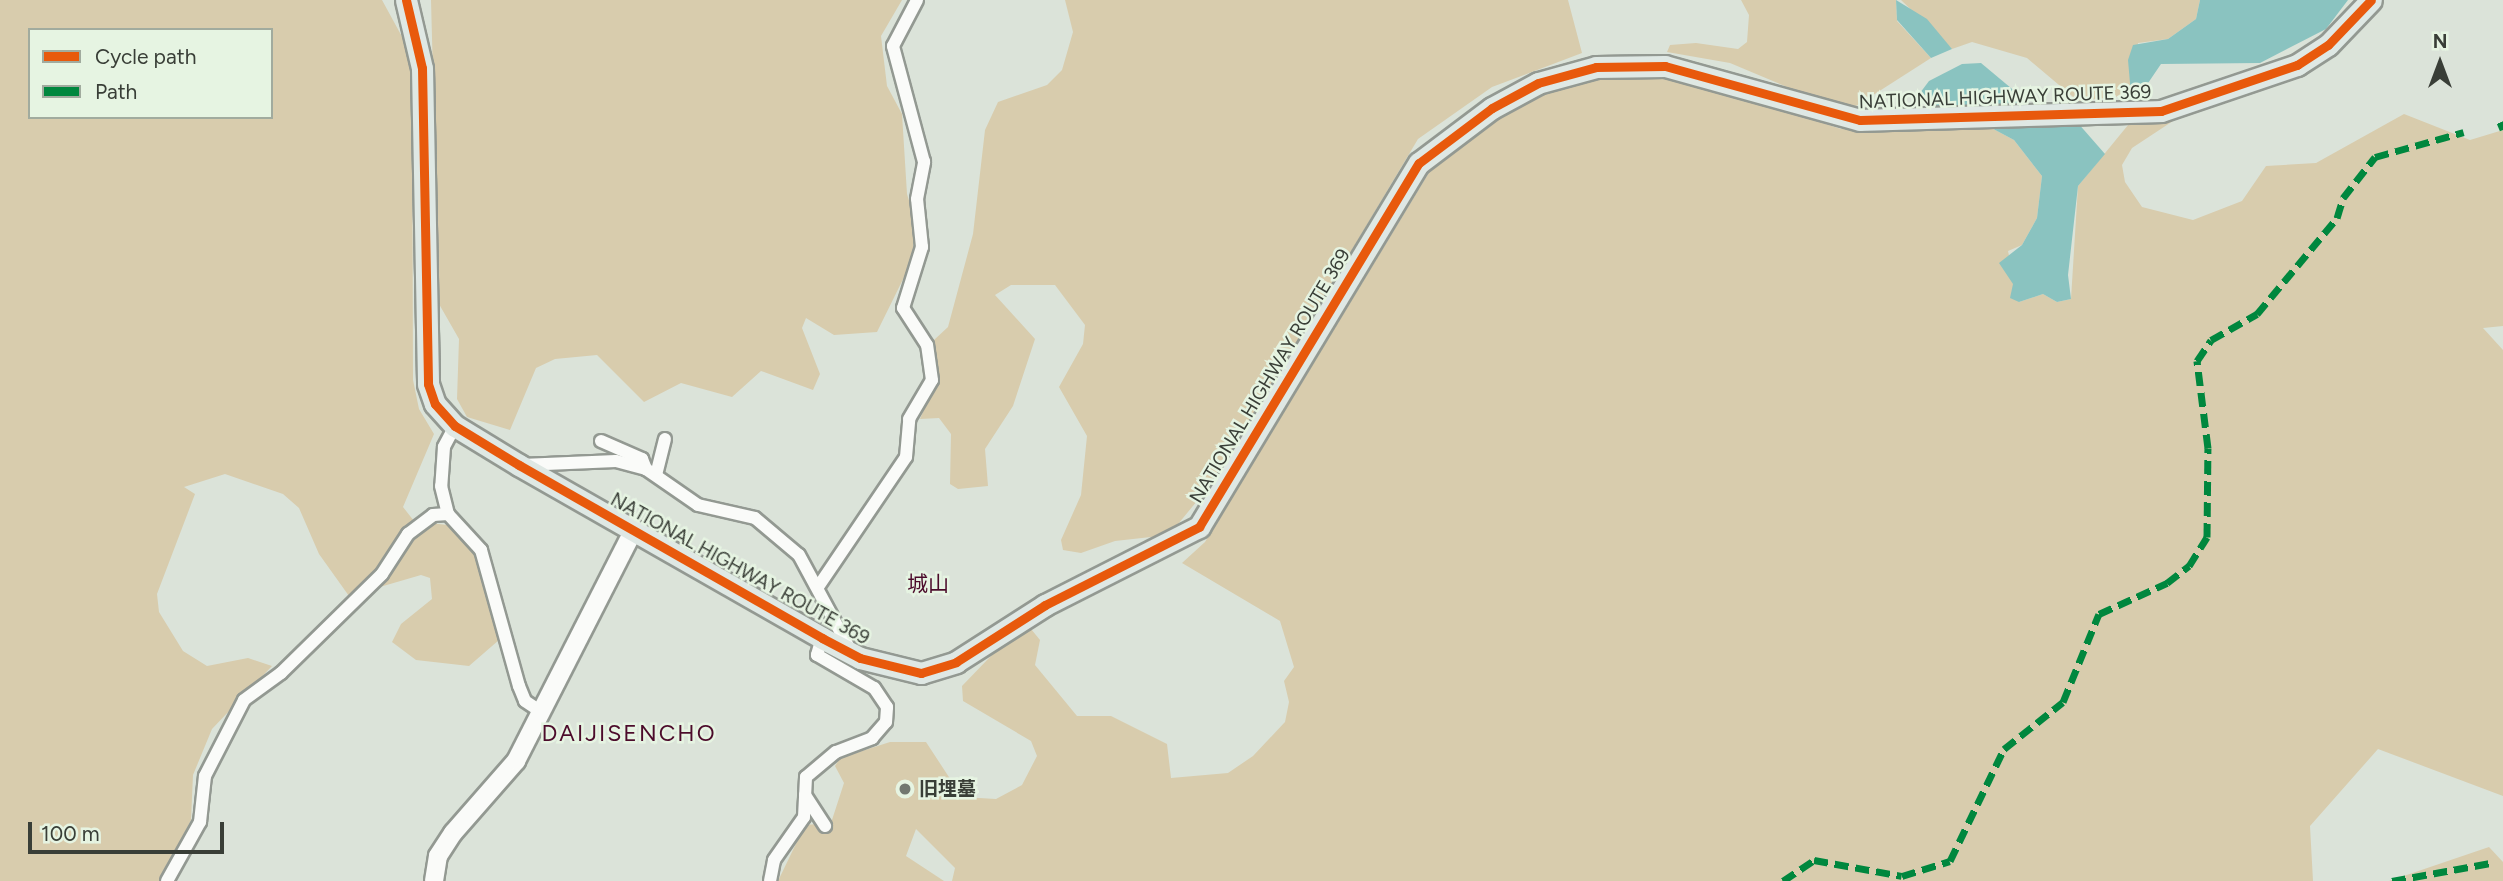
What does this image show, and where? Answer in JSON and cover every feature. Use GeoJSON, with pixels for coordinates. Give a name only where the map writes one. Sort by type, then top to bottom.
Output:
{"type":"FeatureCollection","features":[{"type":"Feature","properties":{"kind":"highway","name":"NATIONAL HIGHWAY ROUTE 369"},"geometry":{"type":"LineString","coordinates":[[406,0],[422,68],[428,384],[435,404],[455,426],[519,465],[822,638],[860,658],[921,673],[956,662],[1045,605],[1199,527],[1419,163],[1492,107],[1538,83],[1596,67],[1665,66],[1860,120],[2161,111],[2297,65],[2328,46],[2371,0]]}},
{"type":"Feature","properties":{"kind":"main road"},"geometry":{"type":"LineString","coordinates":[[435,881],[438,856],[516,761],[634,529]]}},
{"type":"Feature","properties":{"kind":"street"},"geometry":{"type":"LineString","coordinates":[[818,587],[906,457],[909,419],[932,380],[927,345],[903,308],[922,247],[917,199],[924,162],[893,46],[917,0]]}},
{"type":"Feature","properties":{"kind":"street"},"geometry":{"type":"LineString","coordinates":[[455,426],[444,447],[441,486],[448,514],[481,550],[519,685],[540,711]]}},
{"type":"Feature","properties":{"kind":"street"},"geometry":{"type":"LineString","coordinates":[[651,472],[665,439]]}},
{"type":"Feature","properties":{"kind":"street"},"geometry":{"type":"LineString","coordinates":[[601,441],[642,459],[651,472]]}},
{"type":"Feature","properties":{"kind":"street"},"geometry":{"type":"LineString","coordinates":[[519,465],[616,461],[651,472],[698,505],[755,518],[799,555],[818,587],[840,637],[860,658]]}},
{"type":"Feature","properties":{"kind":"street"},"geometry":{"type":"LineString","coordinates":[[167,881],[200,822],[205,776],[244,700],[281,673],[382,574],[408,534],[433,515],[448,514]]}},
{"type":"Feature","properties":{"kind":"street"},"geometry":{"type":"LineString","coordinates":[[770,881],[774,860],[804,817],[806,777],[817,764],[872,738],[886,722],[887,707],[874,688],[817,655],[822,638]]}},
{"type":"Feature","properties":{"kind":"street"},"geometry":{"type":"LineString","coordinates":[[805,795],[825,826]]}},
{"type":"Feature","properties":{"kind":"shaded area"},"geometry":{"type":"Polygon","coordinates":[[[0,0],[382,0],[412,55],[413,380],[419,409],[434,434],[403,507],[414,521],[447,525],[476,556],[499,640],[469,666],[416,660],[392,642],[401,624],[432,599],[430,578],[421,575],[349,596],[319,554],[299,508],[283,494],[225,474],[184,487],[195,494],[157,594],[159,612],[183,651],[207,666],[248,658],[272,666],[212,729],[193,775],[191,820],[161,881],[0,881],[0,0]]]}},
{"type":"Feature","properties":{"kind":"shaded area"},"geometry":{"type":"Polygon","coordinates":[[[431,0],[902,0],[881,36],[887,86],[902,114],[907,194],[915,220],[912,261],[877,332],[834,335],[806,318],[802,328],[820,374],[813,390],[761,371],[732,397],[681,383],[644,402],[597,355],[555,359],[536,368],[510,430],[467,417],[457,399],[459,339],[439,304],[431,0]]]}},
{"type":"Feature","properties":{"kind":"shaded area"},"geometry":{"type":"Polygon","coordinates":[[[1065,0],[1568,0],[1582,53],[1492,87],[1418,139],[1216,478],[1169,535],[1115,541],[1081,553],[1063,550],[1061,540],[1081,495],[1087,436],[1059,387],[1083,344],[1085,325],[1055,285],[1011,285],[995,295],[1035,339],[1013,406],[985,449],[988,486],[958,489],[950,484],[951,434],[939,418],[920,419],[937,379],[934,340],[948,327],[973,234],[985,130],[998,102],[1047,85],[1062,70],[1073,32],[1065,0]]]}},
{"type":"Feature","properties":{"kind":"shaded area"},"geometry":{"type":"Polygon","coordinates":[[[1741,0],[1896,0],[1897,21],[1931,58],[1856,106],[1820,101],[1730,63],[1667,52],[1670,45],[1696,43],[1738,49],[1747,42],[1749,15],[1741,0]]]}},
{"type":"Feature","properties":{"kind":"shaded area"},"geometry":{"type":"Polygon","coordinates":[[[1901,0],[2200,0],[2196,19],[2168,39],[2138,43],[2131,95],[2078,101],[2027,58],[1972,42],[1952,49],[1901,0]]]}},
{"type":"Feature","properties":{"kind":"shaded area"},"geometry":{"type":"Polygon","coordinates":[[[1626,71],[1674,74],[1841,129],[1984,124],[2014,140],[2042,176],[2037,218],[2022,245],[2008,251],[2019,302],[2043,294],[2057,302],[2071,299],[2078,186],[2133,119],[2176,119],[2132,148],[2122,165],[2125,182],[2142,207],[2193,220],[2242,201],[2266,166],[2316,163],[2404,114],[2470,140],[2503,130],[2503,326],[2483,328],[2503,350],[2503,796],[2378,749],[2310,826],[2313,881],[952,881],[955,868],[916,829],[906,856],[944,881],[778,881],[805,825],[831,823],[844,783],[835,766],[840,758],[890,742],[926,742],[962,797],[996,799],[1022,785],[1037,756],[1031,741],[963,701],[962,686],[1015,631],[1031,629],[1040,640],[1035,665],[1077,716],[1111,716],[1167,744],[1171,778],[1228,773],[1253,756],[1285,722],[1289,702],[1284,681],[1294,667],[1280,621],[1182,563],[1205,542],[1433,166],[1498,111],[1547,85],[1626,71]]]}},
{"type":"Feature","properties":{"kind":"shaded area"},"geometry":{"type":"Polygon","coordinates":[[[2489,847],[2503,862],[2503,881],[2389,881],[2489,847]]]}},
{"type":"Feature","properties":{"kind":"water"},"geometry":{"type":"Polygon","coordinates":[[[1896,0],[1927,19],[1952,49],[1931,58],[1897,20],[1896,0]]]}},
{"type":"Feature","properties":{"kind":"water"},"geometry":{"type":"Polygon","coordinates":[[[2200,0],[2348,0],[2326,29],[2260,63],[2161,64],[2144,89],[2131,95],[2128,60],[2133,45],[2168,39],[2196,19],[2200,0]]]}},
{"type":"Feature","properties":{"kind":"water"},"geometry":{"type":"Polygon","coordinates":[[[1981,63],[2035,108],[1939,110],[1917,97],[1929,81],[1962,64],[1981,63]]]}},
{"type":"Feature","properties":{"kind":"water"},"geometry":{"type":"Polygon","coordinates":[[[2077,122],[2105,154],[2078,186],[2068,275],[2071,299],[2057,302],[2043,294],[2019,302],[2010,298],[2013,284],[1999,263],[2022,245],[2037,218],[2042,176],[2014,140],[1984,124],[2077,122]]]}},
{"type":"Feature","properties":{"kind":"marked path"},"geometry":{"type":"LineString","coordinates":[[2500,122],[2503,129]]}},
{"type":"Feature","properties":{"kind":"marked path"},"geometry":{"type":"LineString","coordinates":[[1783,881],[1814,860],[1902,876],[1950,861],[2004,749],[2063,702],[2099,614],[2167,583],[2189,566],[2207,537],[2208,448],[2197,361],[2211,340],[2257,314],[2337,218],[2343,198],[2375,157],[2464,132]]}},
{"type":"Feature","properties":{"kind":"marked path"},"geometry":{"type":"LineString","coordinates":[[2392,881],[2490,863]]}},
{"type":"Feature","properties":{"kind":"cycle path"},"geometry":{"type":"LineString","coordinates":[[406,0],[422,68],[428,384],[435,404],[455,426],[519,465],[822,638],[860,658],[921,673],[956,662],[1045,605],[1199,527],[1419,163],[1492,108],[1538,83],[1596,67],[1665,66],[1860,120],[2161,111],[2297,65],[2328,45],[2371,0]]}},
{"type":"Feature","properties":{"kind":"place","name":"旧埋墓"},"geometry":{"type":"Point","coordinates":[905,789]}},
{"type":"Feature","properties":{"kind":"district","name":"城山"},"geometry":{"type":"Point","coordinates":[928,584]}},
{"type":"Feature","properties":{"kind":"district","name":"DAIJISENCHO"},"geometry":{"type":"Point","coordinates":[629,733]}}]}
